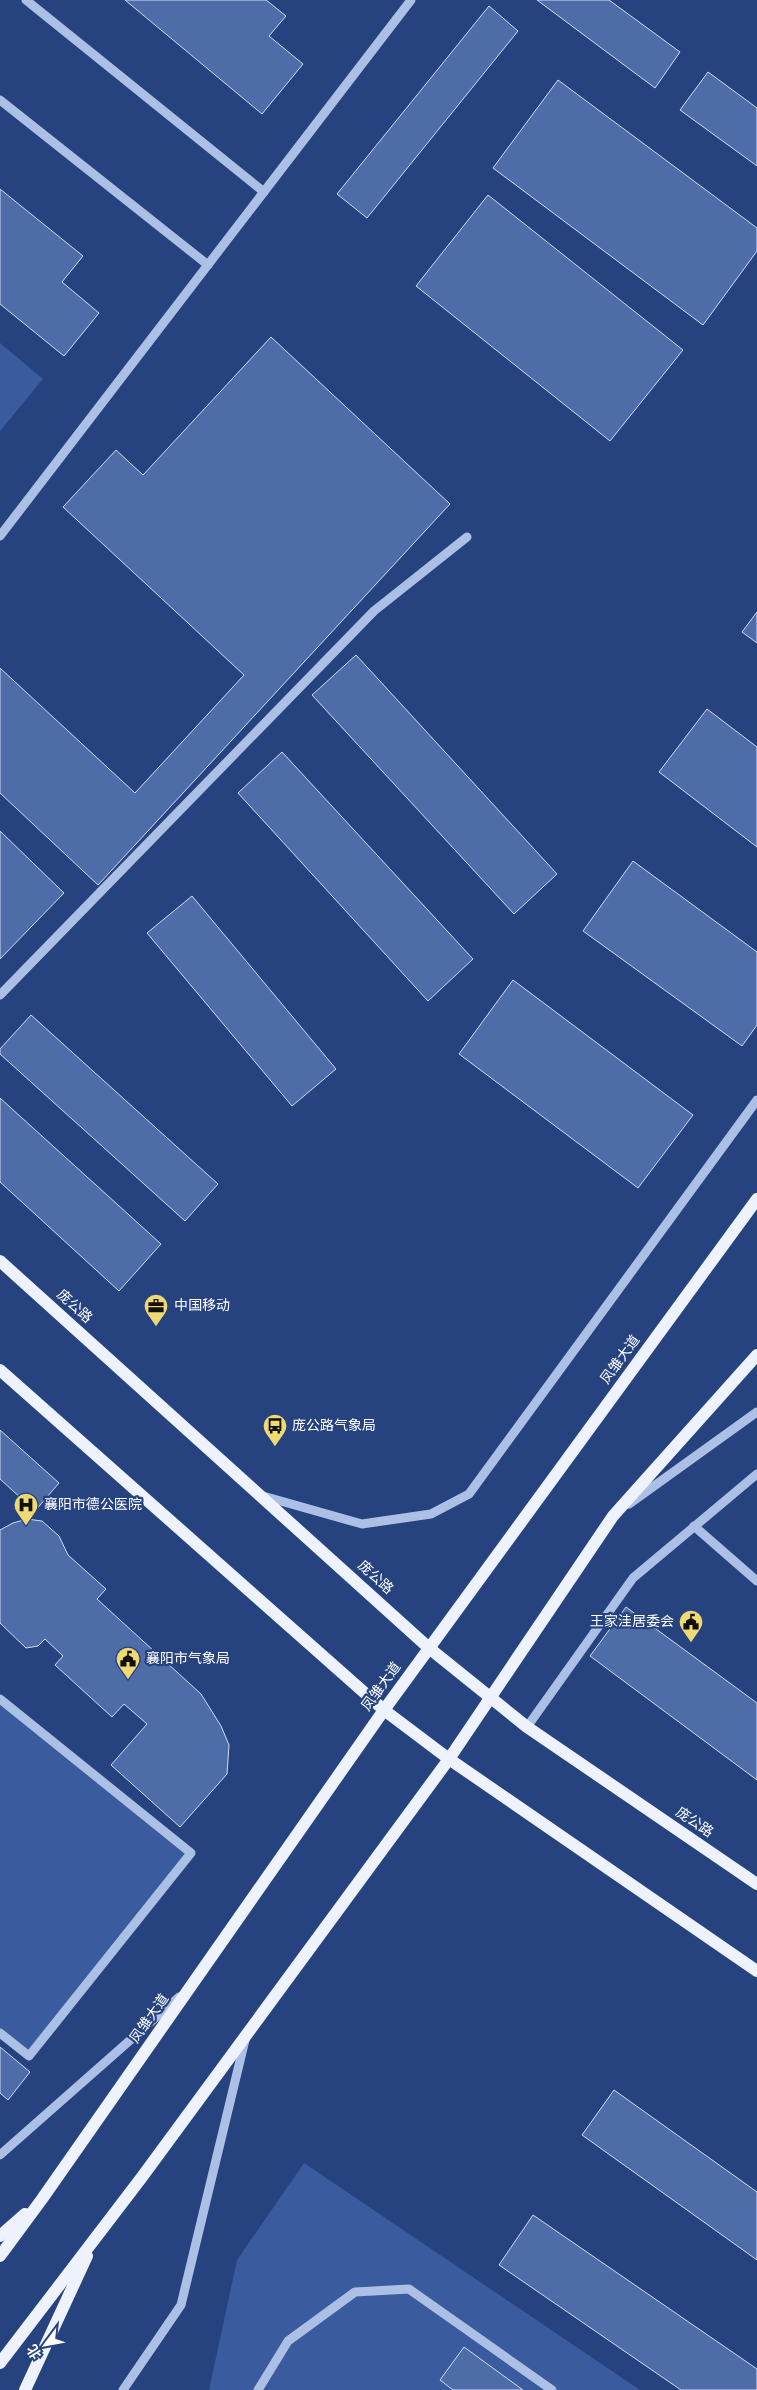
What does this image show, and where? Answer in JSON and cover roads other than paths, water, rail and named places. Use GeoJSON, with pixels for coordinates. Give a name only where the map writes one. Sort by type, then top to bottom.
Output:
{"type":"FeatureCollection","features":[{"type":"Feature","properties":{"kind":"main road","name":"凤雏大道"},"geometry":{"type":"LineString","coordinates":[[0,2256],[42,2199],[384,1710],[757,1199]]}},
{"type":"Feature","properties":{"kind":"main road","name":"庞公路"},"geometry":{"type":"LineString","coordinates":[[0,1261],[430,1648],[490,1698],[527,1727],[757,1884]]}},
{"type":"Feature","properties":{"kind":"main road"},"geometry":{"type":"LineString","coordinates":[[0,2362],[98,2234],[449,1759],[612,1516],[757,1355]]}},
{"type":"Feature","properties":{"kind":"main road"},"geometry":{"type":"LineString","coordinates":[[0,1370],[384,1710],[449,1759],[757,1971]]}},
{"type":"Feature","properties":{"kind":"main road","name":"凤雏大道"},"geometry":{"type":"LineString","coordinates":[[0,2236],[42,2199]]}},
{"type":"Feature","properties":{"kind":"main road"},"geometry":{"type":"LineString","coordinates":[[25,2390],[98,2234]]}},
{"type":"Feature","properties":{"kind":"street"},"geometry":{"type":"LineString","coordinates":[[26,0],[264,192]]}},
{"type":"Feature","properties":{"kind":"street"},"geometry":{"type":"LineString","coordinates":[[0,536],[411,0]]}},
{"type":"Feature","properties":{"kind":"street"},"geometry":{"type":"LineString","coordinates":[[0,100],[208,265]]}},
{"type":"Feature","properties":{"kind":"street"},"geometry":{"type":"LineString","coordinates":[[0,995],[374,611],[467,537]]}},
{"type":"Feature","properties":{"kind":"street"},"geometry":{"type":"LineString","coordinates":[[263,1496],[362,1524],[431,1514],[469,1494],[757,1100]]}},
{"type":"Feature","properties":{"kind":"street"},"geometry":{"type":"LineString","coordinates":[[612,1516],[757,1412]]}},
{"type":"Feature","properties":{"kind":"street"},"geometry":{"type":"LineString","coordinates":[[527,1727],[633,1578],[757,1474]]}},
{"type":"Feature","properties":{"kind":"street"},"geometry":{"type":"LineString","coordinates":[[694,1526],[757,1581]]}},
{"type":"Feature","properties":{"kind":"street"},"geometry":{"type":"LineString","coordinates":[[0,1699],[191,1852],[29,2056],[0,2033]]}},
{"type":"Feature","properties":{"kind":"street"},"geometry":{"type":"LineString","coordinates":[[0,2155],[190,1987]]}},
{"type":"Feature","properties":{"kind":"street"},"geometry":{"type":"LineString","coordinates":[[123,2390],[181,2305],[246,2034]]}},
{"type":"Feature","properties":{"kind":"street"},"geometry":{"type":"LineString","coordinates":[[258,2390],[288,2342],[355,2292],[409,2289],[552,2390]]}},
{"type":"Feature","properties":{"kind":"place","name":"中国移动"},"geometry":{"type":"Point","coordinates":[156,1327]}},
{"type":"Feature","properties":{"kind":"place","name":"庞公路气象局"},"geometry":{"type":"Point","coordinates":[275,1447]}},
{"type":"Feature","properties":{"kind":"place","name":"襄阳市德公医院"},"geometry":{"type":"Point","coordinates":[26,1526]}},
{"type":"Feature","properties":{"kind":"place","name":"王家洼居委会"},"geometry":{"type":"Point","coordinates":[691,1643]}},
{"type":"Feature","properties":{"kind":"place","name":"襄阳市气象局"},"geometry":{"type":"Point","coordinates":[128,1680]}}]}
